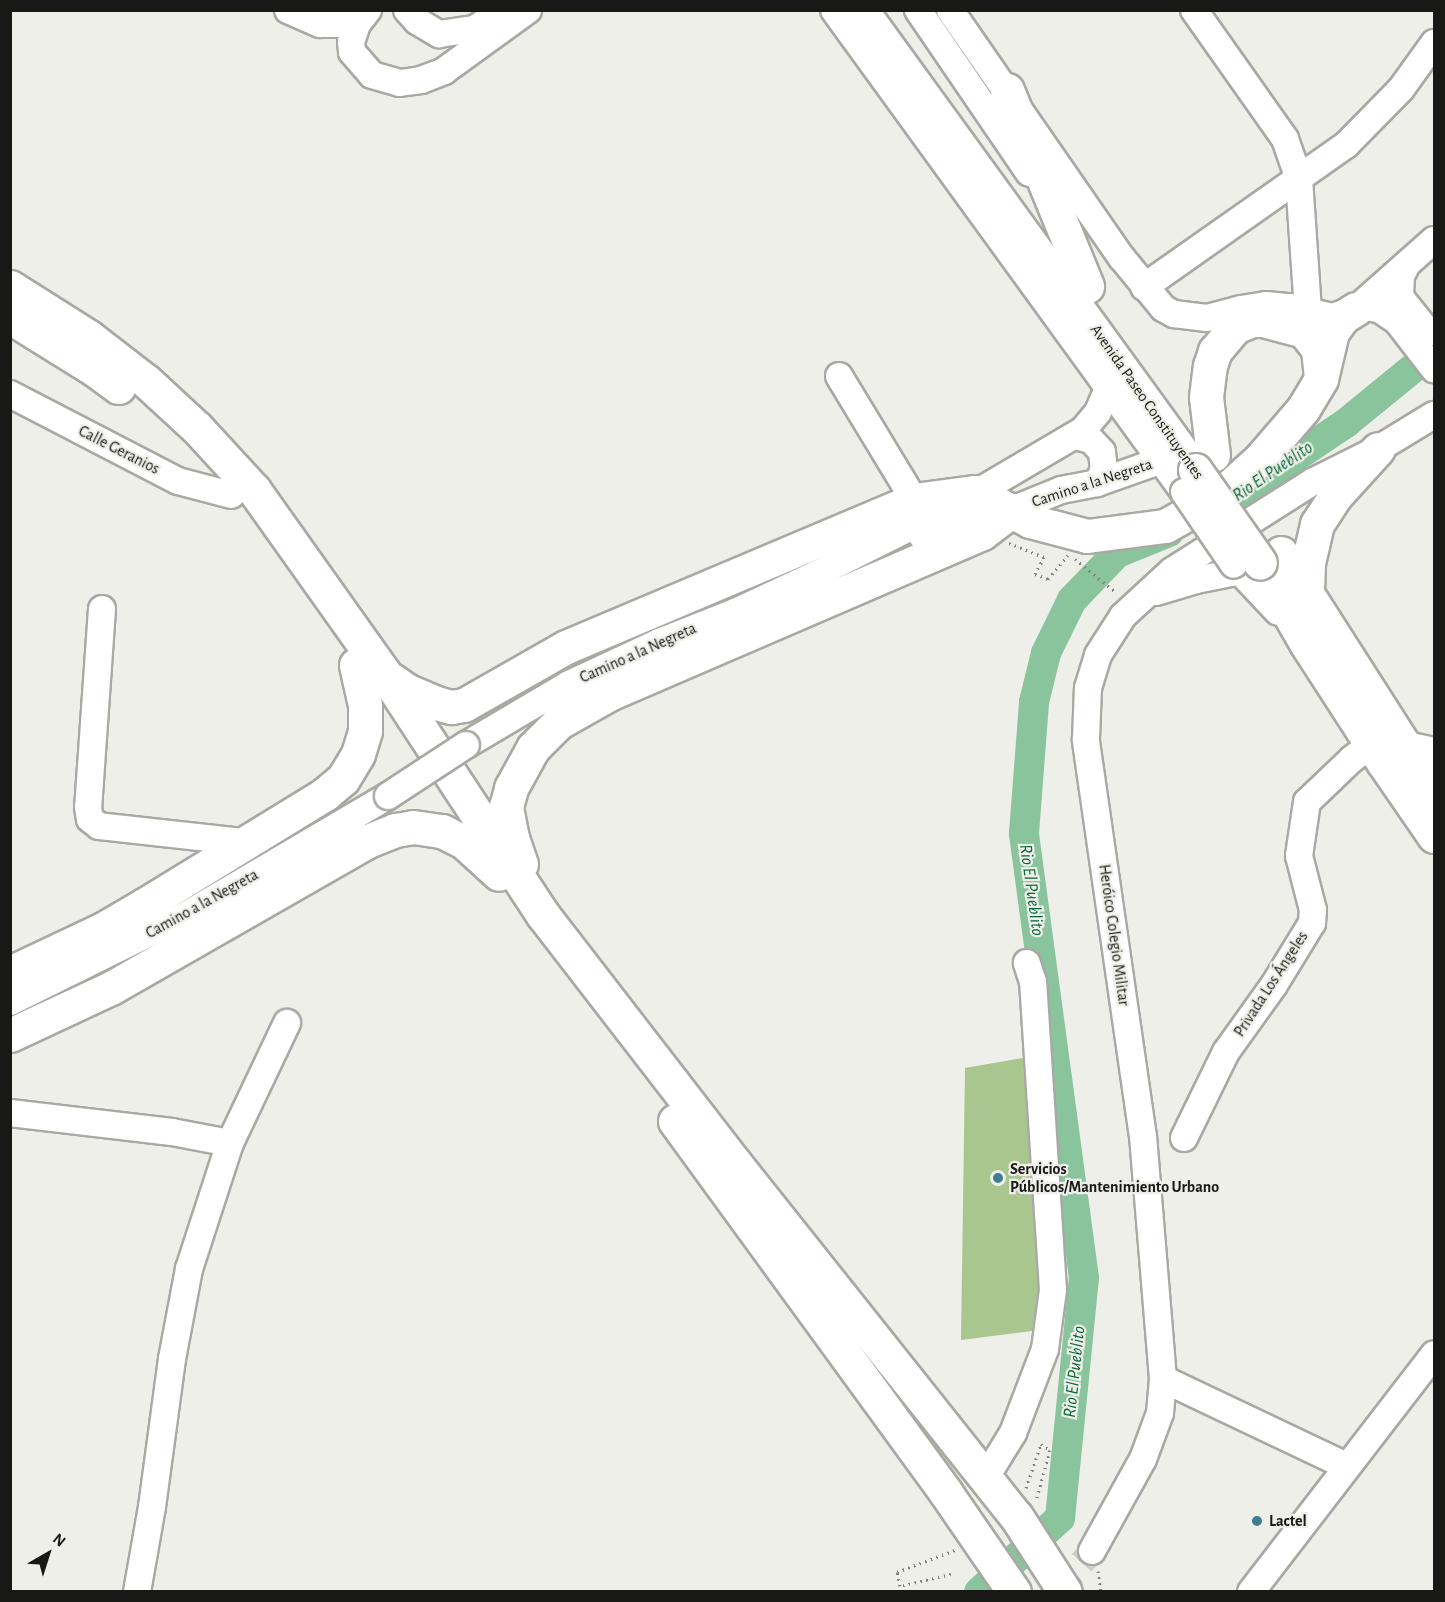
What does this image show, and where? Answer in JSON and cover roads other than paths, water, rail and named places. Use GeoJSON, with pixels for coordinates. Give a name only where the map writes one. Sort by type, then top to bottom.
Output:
{"type":"FeatureCollection","features":[{"type":"Feature","properties":{"kind":"highway","name":"Avenida Paseo Constituyentes"},"geometry":{"type":"LineString","coordinates":[[861,10],[1203,471]]}},
{"type":"Feature","properties":{"kind":"highway","name":"Avenida Paseo Constituyentes"},"geometry":{"type":"LineString","coordinates":[[885,10],[1087,286],[1203,471],[1254,563],[1434,836]]}},
{"type":"Feature","properties":{"kind":"highway"},"geometry":{"type":"LineString","coordinates":[[1007,90],[1087,286]]}},
{"type":"Feature","properties":{"kind":"highway"},"geometry":{"type":"LineString","coordinates":[[10,287],[89,337],[146,381],[197,428],[254,490],[499,874],[772,1257],[946,1493],[1014,1592]]}},
{"type":"Feature","properties":{"kind":"highway"},"geometry":{"type":"LineString","coordinates":[[370,669],[421,698],[451,707],[464,705],[566,647],[914,501],[975,492],[1030,521],[1067,531],[1099,536],[1165,526],[1204,506],[1260,459],[1303,410],[1321,379],[1332,332],[1343,317],[1381,306]]}},
{"type":"Feature","properties":{"kind":"highway"},"geometry":{"type":"LineString","coordinates":[[10,317],[96,370],[157,417],[261,529],[370,669],[543,915],[734,1162],[986,1477],[1025,1511],[1065,1592]]}},
{"type":"Feature","properties":{"kind":"highway"},"geometry":{"type":"LineString","coordinates":[[1203,471],[1206,398],[1210,366],[1215,351],[1235,327],[1252,320],[1263,320],[1304,331],[1318,349],[1321,379]]}},
{"type":"Feature","properties":{"kind":"highway"},"geometry":{"type":"LineString","coordinates":[[1306,592],[1309,555],[1317,524],[1330,502],[1378,449]]}},
{"type":"Feature","properties":{"kind":"highway"},"geometry":{"type":"LineString","coordinates":[[543,915],[537,896],[517,856],[506,807],[522,764],[558,723],[611,693],[982,533],[1012,510]]}},
{"type":"Feature","properties":{"kind":"highway","name":"Avenida Paseo Constituyentes"},"geometry":{"type":"LineString","coordinates":[[1254,563],[1306,592],[1420,748],[1434,792]]}},
{"type":"Feature","properties":{"kind":"highway"},"geometry":{"type":"LineString","coordinates":[[10,973],[103,929],[325,794],[343,779],[351,768],[365,731],[364,705],[370,669]]}},
{"type":"Feature","properties":{"kind":"highway"},"geometry":{"type":"LineString","coordinates":[[10,1035],[111,988],[368,841],[394,830],[412,827],[442,831],[470,847],[499,874]]}},
{"type":"Feature","properties":{"kind":"highway"},"geometry":{"type":"LineString","coordinates":[[734,1162],[965,1481],[1038,1592]]}},
{"type":"Feature","properties":{"kind":"highway"},"geometry":{"type":"LineString","coordinates":[[772,1257],[921,1495],[956,1561],[987,1592]]}},
{"type":"Feature","properties":{"kind":"street"},"geometry":{"type":"LineString","coordinates":[[288,10],[320,24],[362,17]]}},
{"type":"Feature","properties":{"kind":"street"},"geometry":{"type":"LineString","coordinates":[[407,10],[417,21],[439,34],[475,29],[501,10]]}},
{"type":"Feature","properties":{"kind":"street"},"geometry":{"type":"LineString","coordinates":[[362,17],[351,42],[352,52],[364,69],[381,79],[410,82],[444,71],[528,10]]}},
{"type":"Feature","properties":{"kind":"street"},"geometry":{"type":"LineString","coordinates":[[834,10],[1162,460],[1203,471],[1254,563],[1129,597]]}},
{"type":"Feature","properties":{"kind":"street"},"geometry":{"type":"LineString","coordinates":[[918,10],[1016,151],[1061,224]]}},
{"type":"Feature","properties":{"kind":"street"},"geometry":{"type":"LineString","coordinates":[[950,10],[1144,286],[1163,308],[1174,314],[1207,318],[1266,305],[1290,306],[1332,317],[1381,306],[1407,264]]}},
{"type":"Feature","properties":{"kind":"street"},"geometry":{"type":"LineString","coordinates":[[1194,10],[1285,138],[1299,179],[1308,312]]}},
{"type":"Feature","properties":{"kind":"street"},"geometry":{"type":"LineString","coordinates":[[1144,286],[1346,145],[1401,89],[1434,43]]}},
{"type":"Feature","properties":{"kind":"street"},"geometry":{"type":"LineString","coordinates":[[1381,306],[1407,264],[1434,240]]}},
{"type":"Feature","properties":{"kind":"street"},"geometry":{"type":"LineString","coordinates":[[1381,306],[1434,341]]}},
{"type":"Feature","properties":{"kind":"street"},"geometry":{"type":"LineString","coordinates":[[1381,306],[1397,321],[1434,369]]}},
{"type":"Feature","properties":{"kind":"street"},"geometry":{"type":"LineString","coordinates":[[839,376],[914,501]]}},
{"type":"Feature","properties":{"kind":"street","name":"Camino a la Negreta"},"geometry":{"type":"LineString","coordinates":[[10,1002],[186,915],[388,796],[466,745],[569,684],[659,642],[735,612],[817,574],[961,502],[1075,436],[1093,421],[1109,386]]}},
{"type":"Feature","properties":{"kind":"street","name":"Calle Geranios"},"geometry":{"type":"LineString","coordinates":[[10,394],[178,481],[231,495]]}},
{"type":"Feature","properties":{"kind":"street","name":"Heróico Colegio Militar"},"geometry":{"type":"LineString","coordinates":[[1092,1551],[1143,1459],[1160,1413],[1163,1379],[1143,1137],[1086,739],[1088,688],[1098,655],[1123,616],[1129,597],[1314,481],[1378,449],[1434,415]]}},
{"type":"Feature","properties":{"kind":"street"},"geometry":{"type":"LineString","coordinates":[[1075,436],[1091,440],[1102,452],[1104,471],[1097,483]]}},
{"type":"Feature","properties":{"kind":"street","name":"Camino a la Negreta"},"geometry":{"type":"LineString","coordinates":[[817,574],[963,521],[989,513],[1012,510],[1060,490],[1097,483],[1162,460]]}},
{"type":"Feature","properties":{"kind":"street"},"geometry":{"type":"LineString","coordinates":[[1060,490],[1058,513],[1067,531]]}},
{"type":"Feature","properties":{"kind":"street"},"geometry":{"type":"LineString","coordinates":[[102,609],[88,807],[90,819],[99,826],[245,842]]}},
{"type":"Feature","properties":{"kind":"street","name":"Privada Los Ángeles"},"geometry":{"type":"LineString","coordinates":[[1185,1137],[1226,1052],[1274,986],[1311,923],[1313,910],[1299,856],[1307,802],[1352,759],[1372,744]]}},
{"type":"Feature","properties":{"kind":"street"},"geometry":{"type":"LineString","coordinates":[[986,1477],[1013,1432],[1045,1349],[1053,1290],[1033,982],[1027,963]]}},
{"type":"Feature","properties":{"kind":"street"},"geometry":{"type":"LineString","coordinates":[[137,1592],[152,1507],[172,1359],[189,1269],[230,1143],[287,1023]]}},
{"type":"Feature","properties":{"kind":"street"},"geometry":{"type":"LineString","coordinates":[[10,1113],[172,1132],[230,1143]]}},
{"type":"Feature","properties":{"kind":"street"},"geometry":{"type":"LineString","coordinates":[[1251,1592],[1434,1354]]}},
{"type":"Feature","properties":{"kind":"street"},"geometry":{"type":"LineString","coordinates":[[1163,1379],[1346,1466]]}},
{"type":"Feature","properties":{"kind":"waterway","name":"Rio El Pueblito"},"geometry":{"type":"LineString","coordinates":[[1230,501],[1346,423],[1434,351]]}},
{"type":"Feature","properties":{"kind":"waterway","name":"Rio El Pueblito"},"geometry":{"type":"LineString","coordinates":[[979,1592],[1060,1518],[1084,1278],[1024,833],[1034,702],[1046,653],[1072,600],[1117,553],[1169,532]]}},
{"type":"Feature","properties":{"kind":"tunnel"},"geometry":{"type":"LineString","coordinates":[[1056,1592],[1092,1551]]}},
{"type":"Feature","properties":{"kind":"place","name":"Servicios Públicos/Mantenimiento Urbano"},"geometry":{"type":"Point","coordinates":[998,1178]}},
{"type":"Feature","properties":{"kind":"place","name":"Lactel"},"geometry":{"type":"Point","coordinates":[1257,1521]}}]}
